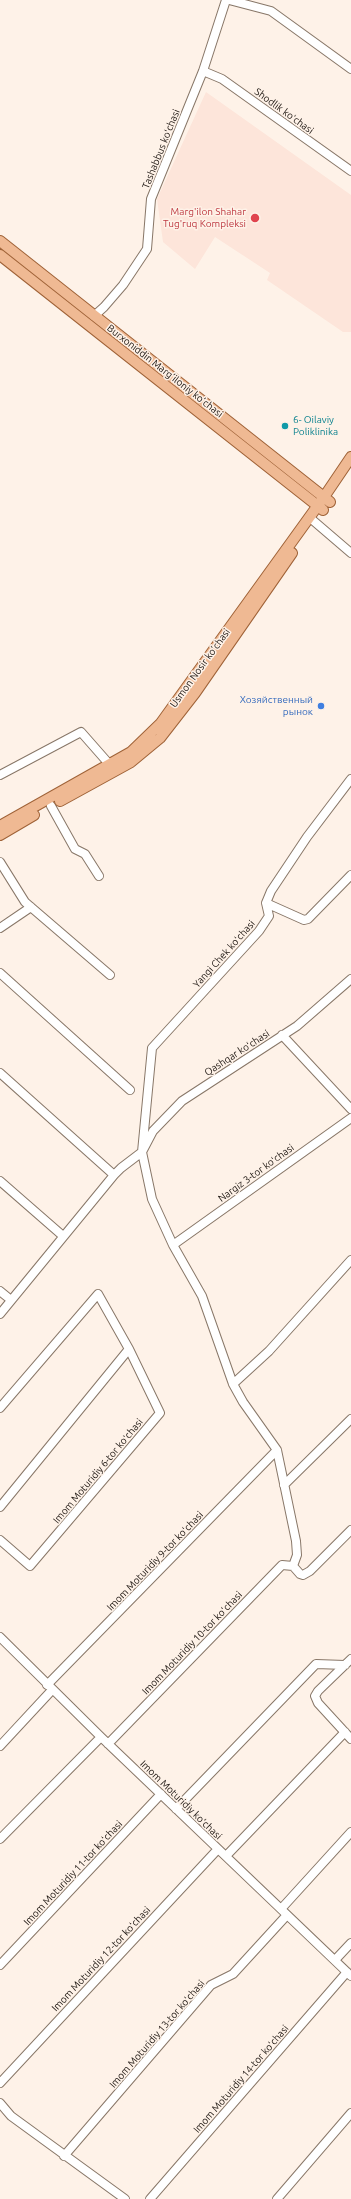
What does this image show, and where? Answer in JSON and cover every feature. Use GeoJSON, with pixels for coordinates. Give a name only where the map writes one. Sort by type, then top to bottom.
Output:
{"type":"FeatureCollection","features":[{"type":"Feature","properties":{"kind":"main road","name":"Burxoniddin Marg’iloniy ko’chasi"},"geometry":{"type":"LineString","coordinates":[[0,240],[94,316],[327,499]]}},
{"type":"Feature","properties":{"kind":"main road","name":"Burxoniddin Marg’iloniy ko’chasi"},"geometry":{"type":"LineString","coordinates":[[0,255],[84,323],[320,508]]}},
{"type":"Feature","properties":{"kind":"main road"},"geometry":{"type":"LineString","coordinates":[[84,323],[94,316]]}},
{"type":"Feature","properties":{"kind":"main road","name":"Usmon Nosir ko‘chasi"},"geometry":{"type":"LineString","coordinates":[[0,835],[16,822],[131,752],[161,723],[327,499],[342,469],[351,456]]}},
{"type":"Feature","properties":{"kind":"main road","name":"Usmon Nosir ko‘chasi"},"geometry":{"type":"LineString","coordinates":[[0,826],[16,822],[51,806],[131,762],[160,738],[195,692],[312,519]]}},
{"type":"Feature","properties":{"kind":"street"},"geometry":{"type":"LineString","coordinates":[[228,0],[271,11],[351,69]]}},
{"type":"Feature","properties":{"kind":"street","name":"Tashabbus koʻchasi"},"geometry":{"type":"LineString","coordinates":[[94,316],[123,285],[147,249],[151,199],[203,71],[228,0]]}},
{"type":"Feature","properties":{"kind":"street","name":"Shodlik koʻchasi"},"geometry":{"type":"LineString","coordinates":[[203,71],[222,79],[351,171]]}},
{"type":"Feature","properties":{"kind":"street"},"geometry":{"type":"LineString","coordinates":[[312,519],[351,553]]}},
{"type":"Feature","properties":{"kind":"street"},"geometry":{"type":"LineString","coordinates":[[0,775],[81,732],[110,765]]}},
{"type":"Feature","properties":{"kind":"street","name":"Yangi Chek koʻchasi"},"geometry":{"type":"LineString","coordinates":[[142,1152],[152,1048],[259,931],[269,916],[266,903],[271,891],[307,837],[351,779]]}},
{"type":"Feature","properties":{"kind":"street"},"geometry":{"type":"LineString","coordinates":[[51,806],[75,849],[85,854],[99,876]]}},
{"type":"Feature","properties":{"kind":"street"},"geometry":{"type":"LineString","coordinates":[[0,862],[25,902],[110,975]]}},
{"type":"Feature","properties":{"kind":"street"},"geometry":{"type":"LineString","coordinates":[[266,903],[304,920],[308,919],[351,874]]}},
{"type":"Feature","properties":{"kind":"street"},"geometry":{"type":"LineString","coordinates":[[0,928],[31,907]]}},
{"type":"Feature","properties":{"kind":"street"},"geometry":{"type":"LineString","coordinates":[[0,973],[130,1090]]}},
{"type":"Feature","properties":{"kind":"street","name":"Qashqar koʻchasi"},"geometry":{"type":"LineString","coordinates":[[142,1152],[153,1131],[182,1101],[297,1026],[351,979]]}},
{"type":"Feature","properties":{"kind":"street"},"geometry":{"type":"LineString","coordinates":[[282,1035],[351,1109]]}},
{"type":"Feature","properties":{"kind":"street"},"geometry":{"type":"LineString","coordinates":[[0,1073],[114,1175]]}},
{"type":"Feature","properties":{"kind":"street","name":"Nargiz 3-tor koʻchasi"},"geometry":{"type":"LineString","coordinates":[[173,1245],[351,1118]]}},
{"type":"Feature","properties":{"kind":"street"},"geometry":{"type":"LineString","coordinates":[[0,1314],[114,1175],[142,1152],[152,1199],[173,1245],[202,1296],[233,1384],[246,1408],[277,1450],[296,1541],[297,1555],[293,1566],[300,1574],[303,1575],[310,1571],[351,1530]]}},
{"type":"Feature","properties":{"kind":"street"},"geometry":{"type":"LineString","coordinates":[[0,1181],[63,1236]]}},
{"type":"Feature","properties":{"kind":"street"},"geometry":{"type":"LineString","coordinates":[[233,1384],[269,1350],[351,1260]]}},
{"type":"Feature","properties":{"kind":"street"},"geometry":{"type":"LineString","coordinates":[[0,1290],[12,1300]]}},
{"type":"Feature","properties":{"kind":"street","name":"Imom Moturidiy 6-tor koʻchasi"},"geometry":{"type":"LineString","coordinates":[[0,1408],[98,1294],[129,1349],[160,1413],[30,1566],[0,1540]]}},
{"type":"Feature","properties":{"kind":"street"},"geometry":{"type":"LineString","coordinates":[[0,1507],[129,1349]]}},
{"type":"Feature","properties":{"kind":"street"},"geometry":{"type":"LineString","coordinates":[[284,1485],[351,1418]]}},
{"type":"Feature","properties":{"kind":"street","name":"Imom Moturidiy 9-tor koʻchasi"},"geometry":{"type":"LineString","coordinates":[[0,1746],[50,1687],[277,1450]]}},
{"type":"Feature","properties":{"kind":"street","name":"Imom Moturidiy 10-tor koʻchasi"},"geometry":{"type":"LineString","coordinates":[[108,1744],[282,1565],[293,1566]]}},
{"type":"Feature","properties":{"kind":"street","name":"Imom Moturidiy koʻchasi"},"geometry":{"type":"LineString","coordinates":[[1,1641],[349,1974]]}},
{"type":"Feature","properties":{"kind":"street"},"geometry":{"type":"LineString","coordinates":[[348,1662],[318,1691],[315,1696],[318,1703],[351,1739]]}},
{"type":"Feature","properties":{"kind":"street"},"geometry":{"type":"LineString","coordinates":[[176,1808],[316,1664],[348,1662]]}},
{"type":"Feature","properties":{"kind":"street"},"geometry":{"type":"LineString","coordinates":[[226,1856],[345,1732]]}},
{"type":"Feature","properties":{"kind":"street"},"geometry":{"type":"LineString","coordinates":[[0,1839],[101,1737]]}},
{"type":"Feature","properties":{"kind":"street","name":"Imom Moturidiy 11-tor koʻchasi"},"geometry":{"type":"LineString","coordinates":[[0,1965],[161,1794]]}},
{"type":"Feature","properties":{"kind":"street"},"geometry":{"type":"LineString","coordinates":[[281,1908],[351,1832]]}},
{"type":"Feature","properties":{"kind":"street","name":"Imom Moturidiy 12-tor koʻchasi"},"geometry":{"type":"LineString","coordinates":[[0,2083],[218,1849]]}},
{"type":"Feature","properties":{"kind":"street","name":"Imom Moturidiy 13-tor koʻchasi"},"geometry":{"type":"LineString","coordinates":[[64,2156],[211,1985],[233,1974],[287,1915]]}},
{"type":"Feature","properties":{"kind":"street"},"geometry":{"type":"LineString","coordinates":[[335,1960],[351,1943]]}},
{"type":"Feature","properties":{"kind":"street","name":"Imom Moturidiy 14-tor koʻchasi"},"geometry":{"type":"LineString","coordinates":[[150,2199],[349,1974]]}},
{"type":"Feature","properties":{"kind":"street"},"geometry":{"type":"LineString","coordinates":[[0,2103],[11,2116],[125,2199]]}},
{"type":"Feature","properties":{"kind":"street"},"geometry":{"type":"LineString","coordinates":[[277,2199],[351,2113]]}},
{"type":"Feature","properties":{"kind":"shaded area","name":"Marg'ilon Shahar Tug'ruq Kompleksi"},"geometry":{"type":"Polygon","coordinates":[[[206,92],[351,195],[351,332],[343,332],[267,280],[270,273],[215,237],[195,269],[163,242],[157,199],[206,92]]]}},
{"type":"Feature","properties":{"kind":"place","name":"Marg'ilon Shahar Tug'ruq Kompleksi"},"geometry":{"type":"Point","coordinates":[255,218]}},
{"type":"Feature","properties":{"kind":"place","name":"6- Oilaviy Poliklinika"},"geometry":{"type":"Point","coordinates":[285,426]}},
{"type":"Feature","properties":{"kind":"place","name":"Хозяйственный рынок"},"geometry":{"type":"Point","coordinates":[321,706]}}]}
